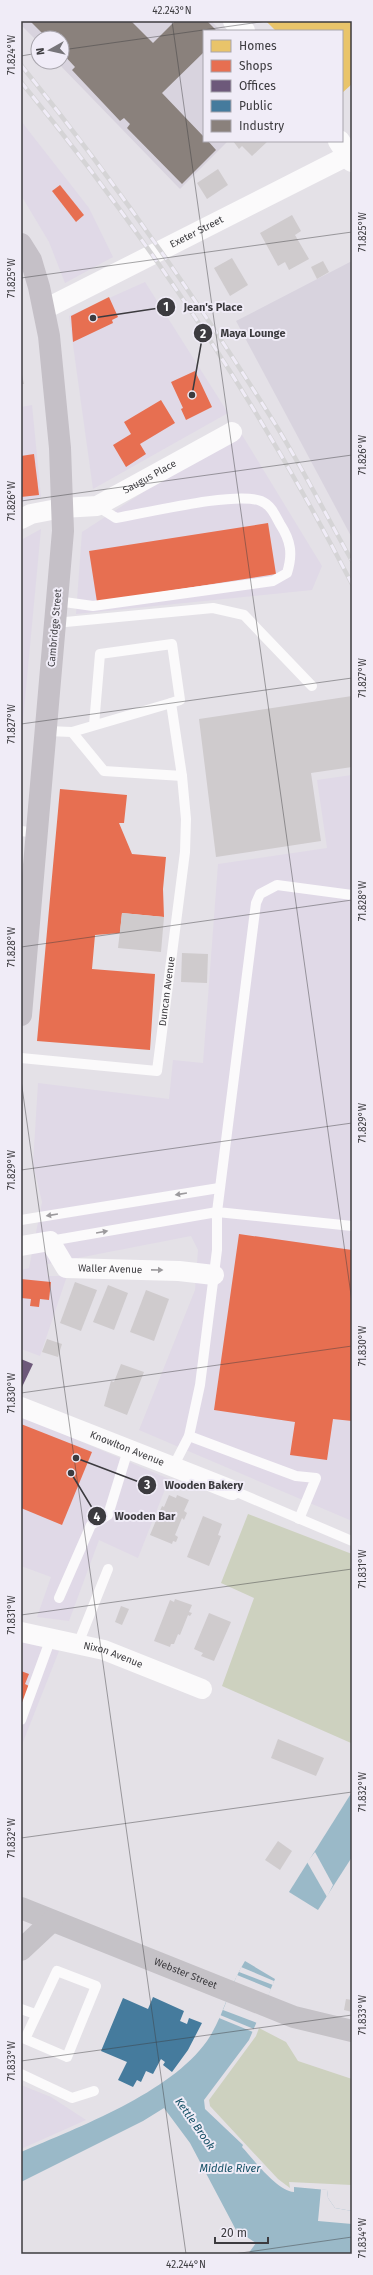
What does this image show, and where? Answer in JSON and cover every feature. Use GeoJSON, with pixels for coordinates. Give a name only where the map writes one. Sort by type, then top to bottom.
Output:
{"type":"FeatureCollection","features":[{"type":"Feature","properties":{"kind":"main road","name":"Cambridge Street"},"geometry":{"type":"LineString","coordinates":[[21,244],[30,260],[45,310],[60,448],[62,508],[58,601],[47,731],[29,832],[21,1016]]}},
{"type":"Feature","properties":{"kind":"main road","name":"Webster Street"},"geometry":{"type":"LineString","coordinates":[[21,1908],[52,1922],[294,2017],[352,2031]]}},
{"type":"Feature","properties":{"kind":"main road"},"geometry":{"type":"LineString","coordinates":[[21,1950],[52,1922]]}},
{"type":"Feature","properties":{"kind":"street"},"geometry":{"type":"LineString","coordinates":[[234,21],[243,30]]}},
{"type":"Feature","properties":{"kind":"street","name":"Exeter Street"},"geometry":{"type":"LineString","coordinates":[[45,310],[176,245],[347,152]]}},
{"type":"Feature","properties":{"kind":"street","name":"Saugus Place"},"geometry":{"type":"LineString","coordinates":[[21,519],[31,514],[62,508],[96,506],[232,432]]}},
{"type":"Feature","properties":{"kind":"street"},"geometry":{"type":"LineString","coordinates":[[21,1246],[50,1241]]}},
{"type":"Feature","properties":{"kind":"street","name":"Waller Avenue"},"geometry":{"type":"LineString","coordinates":[[50,1241],[66,1268],[179,1271],[214,1276]]}},
{"type":"Feature","properties":{"kind":"street","name":"Knowlton Avenue"},"geometry":{"type":"LineString","coordinates":[[21,1407],[232,1490]]}},
{"type":"Feature","properties":{"kind":"street","name":"Nixon Avenue"},"geometry":{"type":"LineString","coordinates":[[21,1632],[104,1650],[202,1689]]}},
{"type":"Feature","properties":{"kind":"lane"},"geometry":{"type":"LineString","coordinates":[[58,601],[93,606],[273,581],[287,573],[290,561],[291,546],[287,534],[269,506],[262,502],[238,497],[116,518],[96,506]]}},
{"type":"Feature","properties":{"kind":"lane"},"geometry":{"type":"LineString","coordinates":[[55,623],[213,608],[244,614],[312,686]]}},
{"type":"Feature","properties":{"kind":"lane"},"geometry":{"type":"LineString","coordinates":[[47,731],[72,732],[180,700],[172,644],[100,654],[94,725]]}},
{"type":"Feature","properties":{"kind":"lane"},"geometry":{"type":"LineString","coordinates":[[72,732],[104,771],[182,776],[171,703]]}},
{"type":"Feature","properties":{"kind":"lane","name":"Duncan Avenue"},"geometry":{"type":"LineString","coordinates":[[21,1058],[157,1071],[185,852],[186,819],[182,776]]}},
{"type":"Feature","properties":{"kind":"lane"},"geometry":{"type":"LineString","coordinates":[[173,1467],[189,1436],[200,1385],[214,1276],[219,1188],[256,903],[260,894],[277,884],[352,895]]}},
{"type":"Feature","properties":{"kind":"lane"},"geometry":{"type":"LineString","coordinates":[[21,1220],[219,1188]]}},
{"type":"Feature","properties":{"kind":"lane"},"geometry":{"type":"LineString","coordinates":[[50,1241],[217,1212],[352,1226]]}},
{"type":"Feature","properties":{"kind":"lane"},"geometry":{"type":"LineString","coordinates":[[189,1436],[296,1476],[316,1478],[299,1519]]}},
{"type":"Feature","properties":{"kind":"lane"},"geometry":{"type":"LineString","coordinates":[[59,1598],[91,1525],[108,1514],[128,1450]]}},
{"type":"Feature","properties":{"kind":"lane"},"geometry":{"type":"LineString","coordinates":[[232,1490],[352,1541]]}},
{"type":"Feature","properties":{"kind":"lane"},"geometry":{"type":"LineString","coordinates":[[78,1644],[108,1569]]}},
{"type":"Feature","properties":{"kind":"lane"},"geometry":{"type":"LineString","coordinates":[[21,1720],[51,1638]]}},
{"type":"Feature","properties":{"kind":"lane"},"geometry":{"type":"LineString","coordinates":[[57,1971],[96,1986],[67,2057],[25,2038],[35,2014],[57,1971]]}},
{"type":"Feature","properties":{"kind":"lane"},"geometry":{"type":"LineString","coordinates":[[21,2008],[35,2014]]}},
{"type":"Feature","properties":{"kind":"lane"},"geometry":{"type":"LineString","coordinates":[[21,2074],[72,2098],[94,2091]]}},
{"type":"Feature","properties":{"kind":"shaded area"},"geometry":{"type":"Polygon","coordinates":[[[21,21],[211,21],[220,30],[203,30],[203,142],[227,142],[180,189],[65,70],[70,70],[70,30],[30,30],[30,34],[21,25],[21,21]]]}},
{"type":"Feature","properties":{"kind":"shaded area"},"geometry":{"type":"Polygon","coordinates":[[[21,121],[89,208],[113,257],[65,283],[49,242],[21,195],[21,121]]]}},
{"type":"Feature","properties":{"kind":"shaded area"},"geometry":{"type":"Polygon","coordinates":[[[352,261],[352,538],[236,321],[352,261]]]}},
{"type":"Feature","properties":{"kind":"shaded area"},"geometry":{"type":"Polygon","coordinates":[[[145,282],[228,413],[93,489],[69,316],[145,282]]]}},
{"type":"Feature","properties":{"kind":"shaded area"},"geometry":{"type":"Polygon","coordinates":[[[32,405],[41,497],[21,502],[21,407],[32,405]]]}},
{"type":"Feature","properties":{"kind":"shaded area"},"geometry":{"type":"Polygon","coordinates":[[[239,430],[322,566],[312,590],[76,614],[82,532],[239,430]]]}},
{"type":"Feature","properties":{"kind":"shaded area"},"geometry":{"type":"Polygon","coordinates":[[[41,529],[23,720],[21,720],[21,540],[41,529]]]}},
{"type":"Feature","properties":{"kind":"shaded area"},"geometry":{"type":"Polygon","coordinates":[[[352,775],[352,1521],[139,1430],[195,1290],[198,1250],[191,1236],[47,1264],[48,1276],[67,1276],[40,1356],[21,1349],[21,1270],[29,1268],[42,1202],[33,1164],[38,1083],[169,1099],[173,1060],[203,1063],[218,864],[327,848],[317,780],[352,775]]]}},
{"type":"Feature","properties":{"kind":"shaded area"},"geometry":{"type":"Polygon","coordinates":[[[21,1416],[169,1479],[138,1558],[99,1540],[69,1621],[37,1617],[51,1577],[21,1566],[21,1416]]]}},
{"type":"Feature","properties":{"kind":"shaded area"},"geometry":{"type":"Polygon","coordinates":[[[21,1642],[59,1651],[21,1747],[21,1642]]]}},
{"type":"Feature","properties":{"kind":"shaded area"},"geometry":{"type":"Polygon","coordinates":[[[21,2085],[51,2097],[86,2120],[21,2149],[21,2085]]]}},
{"type":"Feature","properties":{"kind":"green space"},"geometry":{"type":"Polygon","coordinates":[[[248,1514],[352,1554],[351,1743],[222,1686],[254,1598],[221,1583],[248,1514]]]}},
{"type":"Feature","properties":{"kind":"green space"},"geometry":{"type":"Polygon","coordinates":[[[259,2028],[286,2042],[298,2061],[352,2079],[352,2185],[289,2182],[290,2188],[278,2179],[210,2106],[209,2100],[256,2036],[259,2028]]]}},
{"type":"Feature","properties":{"kind":"water"},"geometry":{"type":"Polygon","coordinates":[[[352,1792],[352,1857],[318,1910],[289,1892],[352,1792]]]}},
{"type":"Feature","properties":{"kind":"water","name":"Middle River"},"geometry":{"type":"Polygon","coordinates":[[[245,1961],[275,1979],[249,2040],[204,2100],[205,2109],[243,2145],[242,2147],[259,2167],[280,2186],[294,2192],[294,2187],[327,2190],[328,2198],[335,2208],[352,2211],[352,2254],[248,2254],[256,2243],[236,2230],[190,2143],[164,2108],[143,2121],[21,2182],[21,2152],[96,2120],[122,2107],[170,2077],[191,2060],[207,2041],[213,2031],[239,1971],[245,1961]]]}},
{"type":"Feature","properties":{"kind":"pier"},"geometry":{"type":"Polygon","coordinates":[[[315,1852],[333,1885],[327,1897],[307,1862],[315,1852]]]}},
{"type":"Feature","properties":{"kind":"pier"},"geometry":{"type":"Polygon","coordinates":[[[241,1967],[274,1981],[273,1985],[239,1972],[241,1967]]]}},
{"type":"Feature","properties":{"kind":"pier"},"geometry":{"type":"Polygon","coordinates":[[[237,1975],[271,1989],[257,2023],[223,2010],[237,1975]]]}},
{"type":"Feature","properties":{"kind":"pier"},"geometry":{"type":"Polygon","coordinates":[[[220,2015],[254,2029],[253,2032],[219,2018],[220,2015]]]}},
{"type":"Feature","properties":{"kind":"pier"},"geometry":{"type":"Polygon","coordinates":[[[321,2189],[327,2190],[328,2198],[335,2208],[352,2211],[352,2224],[318,2221],[321,2189]]]}},
{"type":"Feature","properties":{"kind":"building: Homes"},"geometry":{"type":"Polygon","coordinates":[[[266,21],[352,21],[352,84],[343,92],[343,30],[275,30],[266,21]]]}},
{"type":"Feature","properties":{"kind":"building: Shops"},"geometry":{"type":"Polygon","coordinates":[[[60,185],[84,215],[76,222],[52,191],[60,185]]]}},
{"type":"Feature","properties":{"kind":"building: Shops"},"geometry":{"type":"Polygon","coordinates":[[[109,297],[118,317],[112,320],[113,323],[73,342],[71,316],[109,297]]]}},
{"type":"Feature","properties":{"kind":"building: Shops"},"geometry":{"type":"Polygon","coordinates":[[[195,371],[212,407],[186,420],[181,409],[183,408],[171,382],[195,371]]]}},
{"type":"Feature","properties":{"kind":"building: Shops"},"geometry":{"type":"Polygon","coordinates":[[[161,400],[175,423],[140,444],[146,454],[126,467],[113,445],[131,434],[124,422],[161,400]]]}},
{"type":"Feature","properties":{"kind":"building: Shops"},"geometry":{"type":"Polygon","coordinates":[[[34,454],[39,495],[21,497],[21,456],[34,454]]]}},
{"type":"Feature","properties":{"kind":"building: Shops"},"geometry":{"type":"Polygon","coordinates":[[[268,523],[276,574],[97,602],[89,551],[268,523]]]}},
{"type":"Feature","properties":{"kind":"building: Shops"},"geometry":{"type":"Polygon","coordinates":[[[60,789],[127,795],[124,823],[119,823],[132,854],[166,857],[163,889],[164,917],[122,913],[120,933],[95,935],[92,969],[155,974],[150,1050],[37,1041],[60,789]]]}},
{"type":"Feature","properties":{"kind":"building: Shops"},"geometry":{"type":"Polygon","coordinates":[[[239,1234],[352,1250],[352,1421],[333,1419],[327,1460],[290,1455],[295,1422],[214,1410],[239,1234]]]}},
{"type":"Feature","properties":{"kind":"building: Shops"},"geometry":{"type":"Polygon","coordinates":[[[21,1279],[51,1282],[49,1300],[40,1299],[39,1307],[30,1306],[31,1299],[21,1298],[21,1279]]]}},
{"type":"Feature","properties":{"kind":"building: Shops"},"geometry":{"type":"Polygon","coordinates":[[[21,1424],[92,1452],[62,1525],[21,1508],[21,1424]]]}},
{"type":"Feature","properties":{"kind":"building: Shops"},"geometry":{"type":"Polygon","coordinates":[[[21,1671],[29,1674],[25,1684],[29,1686],[21,1715],[21,1671]]]}},
{"type":"Feature","properties":{"kind":"building: Offices"},"geometry":{"type":"Polygon","coordinates":[[[21,1359],[33,1364],[22,1387],[21,1386],[21,1359]]]}},
{"type":"Feature","properties":{"kind":"building: Public"},"geometry":{"type":"Polygon","coordinates":[[[153,1997],[184,2011],[180,2021],[187,2024],[189,2018],[202,2023],[188,2050],[172,2072],[163,2065],[165,2062],[161,2059],[153,2074],[146,2071],[141,2082],[137,2080],[133,2087],[118,2080],[127,2062],[101,2051],[123,1998],[148,2009],[153,1997]]]}},
{"type":"Feature","properties":{"kind":"building: Industry"},"geometry":{"type":"Polygon","coordinates":[[[30,21],[131,21],[153,43],[175,21],[207,21],[216,30],[203,30],[203,53],[162,93],[203,136],[203,142],[209,142],[216,150],[182,184],[127,128],[130,124],[124,118],[120,121],[72,70],[75,67],[70,62],[70,30],[39,30],[30,21]]]}},
{"type":"Feature","properties":{"kind":"building: Other"},"geometry":{"type":"Polygon","coordinates":[[[234,142],[267,142],[252,156],[242,146],[239,149],[234,142]]]}},
{"type":"Feature","properties":{"kind":"building: Other"},"geometry":{"type":"Polygon","coordinates":[[[218,169],[228,185],[207,199],[197,183],[218,169]]]}},
{"type":"Feature","properties":{"kind":"building: Other"},"geometry":{"type":"Polygon","coordinates":[[[292,215],[301,231],[295,235],[309,259],[289,270],[285,262],[278,266],[260,233],[292,215]]]}},
{"type":"Feature","properties":{"kind":"building: Other"},"geometry":{"type":"Polygon","coordinates":[[[232,258],[248,285],[230,296],[214,268],[232,258]]]}},
{"type":"Feature","properties":{"kind":"building: Other"},"geometry":{"type":"Polygon","coordinates":[[[323,261],[329,272],[317,279],[311,267],[323,261]]]}},
{"type":"Feature","properties":{"kind":"building: Other"},"geometry":{"type":"Polygon","coordinates":[[[21,370],[24,384],[21,384],[21,370]]]}},
{"type":"Feature","properties":{"kind":"building: Other"},"geometry":{"type":"Polygon","coordinates":[[[352,696],[352,767],[311,773],[321,841],[216,857],[199,719],[352,696]]]}},
{"type":"Feature","properties":{"kind":"building: Other"},"geometry":{"type":"Polygon","coordinates":[[[122,913],[164,917],[161,952],[118,948],[122,913]]]}},
{"type":"Feature","properties":{"kind":"building: Other"},"geometry":{"type":"Polygon","coordinates":[[[182,953],[208,954],[207,983],[181,982],[182,953]]]}},
{"type":"Feature","properties":{"kind":"building: Other"},"geometry":{"type":"Polygon","coordinates":[[[75,1282],[97,1290],[81,1331],[60,1323],[75,1282]]]}},
{"type":"Feature","properties":{"kind":"building: Other"},"geometry":{"type":"Polygon","coordinates":[[[108,1285],[128,1293],[114,1330],[93,1322],[108,1285]]]}},
{"type":"Feature","properties":{"kind":"building: Other"},"geometry":{"type":"Polygon","coordinates":[[[146,1290],[169,1299],[154,1341],[130,1332],[146,1290]]]}},
{"type":"Feature","properties":{"kind":"building: Other"},"geometry":{"type":"Polygon","coordinates":[[[47,1339],[62,1344],[58,1357],[42,1352],[47,1339]]]}},
{"type":"Feature","properties":{"kind":"building: Other"},"geometry":{"type":"Polygon","coordinates":[[[121,1364],[144,1372],[127,1415],[104,1406],[111,1381],[114,1382],[121,1364]]]}},
{"type":"Feature","properties":{"kind":"building: Other"},"geometry":{"type":"Polygon","coordinates":[[[169,1495],[176,1498],[177,1495],[189,1500],[184,1511],[187,1513],[184,1520],[182,1518],[175,1535],[178,1537],[176,1542],[173,1541],[172,1544],[150,1535],[162,1506],[164,1507],[169,1495]]]}},
{"type":"Feature","properties":{"kind":"building: Other"},"geometry":{"type":"Polygon","coordinates":[[[203,1516],[222,1524],[218,1535],[221,1536],[209,1566],[187,1557],[203,1516]]]}},
{"type":"Feature","properties":{"kind":"building: Other"},"geometry":{"type":"Polygon","coordinates":[[[175,1599],[192,1605],[189,1612],[192,1613],[190,1616],[188,1615],[180,1635],[178,1634],[174,1644],[171,1644],[170,1647],[154,1641],[170,1600],[174,1602],[175,1599]]]}},
{"type":"Feature","properties":{"kind":"building: Other"},"geometry":{"type":"Polygon","coordinates":[[[121,1606],[129,1609],[122,1625],[115,1622],[121,1606]]]}},
{"type":"Feature","properties":{"kind":"building: Other"},"geometry":{"type":"Polygon","coordinates":[[[209,1613],[231,1622],[214,1661],[201,1656],[203,1653],[194,1649],[209,1613]]]}},
{"type":"Feature","properties":{"kind":"building: Other"},"geometry":{"type":"Polygon","coordinates":[[[278,1739],[324,1758],[316,1776],[271,1758],[278,1739]]]}},
{"type":"Feature","properties":{"kind":"building: Other"},"geometry":{"type":"Polygon","coordinates":[[[278,1841],[292,1851],[280,1870],[265,1860],[278,1841]]]}},
{"type":"Feature","properties":{"kind":"building: Other"},"geometry":{"type":"Polygon","coordinates":[[[346,1999],[352,2000],[352,2012],[344,2010],[346,1999]]]}},
{"type":"Feature","properties":{"kind":"railway"},"geometry":{"type":"LineString","coordinates":[[21,65],[56,108],[155,242],[217,334],[277,427],[352,561]]}},
{"type":"Feature","properties":{"kind":"railway"},"geometry":{"type":"LineString","coordinates":[[21,82],[113,201],[200,324],[279,452],[317,518],[352,584]]}},
{"type":"Feature","properties":{"kind":"place","name":"Jean's Place"},"geometry":{"type":"Point","coordinates":[93,318]}},
{"type":"Feature","properties":{"kind":"place","name":"Maya Lounge"},"geometry":{"type":"Point","coordinates":[192,395]}},
{"type":"Feature","properties":{"kind":"place","name":"Wooden Bakery"},"geometry":{"type":"Point","coordinates":[76,1458]}},
{"type":"Feature","properties":{"kind":"place","name":"Wooden Bar"},"geometry":{"type":"Point","coordinates":[71,1473]}},
{"type":"Feature","properties":{"kind":"water label","name":"Kettle Brook"},"geometry":{"type":"Point","coordinates":[195,2124]}}]}
